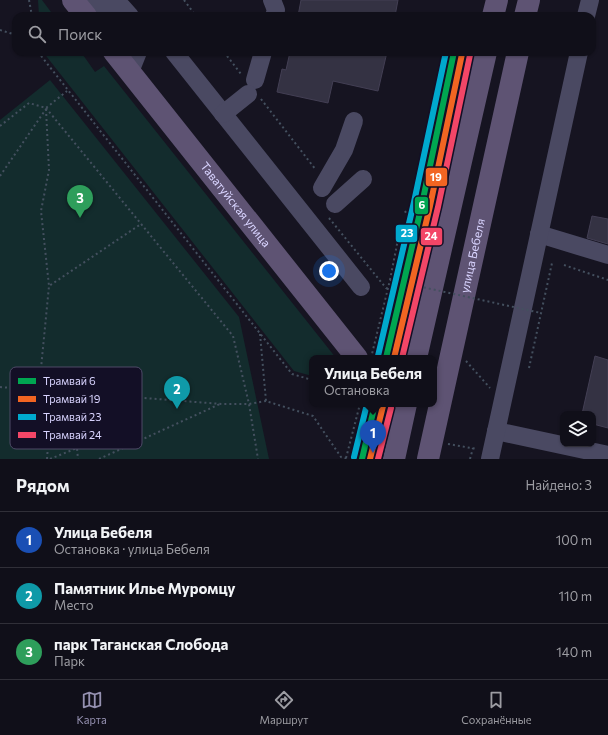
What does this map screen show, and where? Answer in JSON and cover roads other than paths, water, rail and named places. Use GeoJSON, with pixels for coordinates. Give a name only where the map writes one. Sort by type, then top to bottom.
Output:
{"type":"FeatureCollection","features":[{"type":"Feature","properties":{"kind":"main road"},"geometry":{"type":"LineString","coordinates":[[495,12],[497,0]]}},
{"type":"Feature","properties":{"kind":"main road"},"geometry":{"type":"LineString","coordinates":[[526,12],[529,0]]}},
{"type":"Feature","properties":{"kind":"main road","name":"Таватуйская улица"},"geometry":{"type":"LineString","coordinates":[[117,56],[355,355]]}},
{"type":"Feature","properties":{"kind":"main road"},"geometry":{"type":"LineString","coordinates":[[417,355],[485,56]]}},
{"type":"Feature","properties":{"kind":"main road","name":"улица Бебеля"},"geometry":{"type":"LineString","coordinates":[[428,459],[517,56]]}},
{"type":"Feature","properties":{"kind":"main road"},"geometry":{"type":"LineString","coordinates":[[394,459],[401,408],[436,424]]}},
{"type":"Feature","properties":{"kind":"street"},"geometry":{"type":"LineString","coordinates":[[272,0],[275,12]]}},
{"type":"Feature","properties":{"kind":"street"},"geometry":{"type":"LineString","coordinates":[[587,12],[590,0]]}},
{"type":"Feature","properties":{"kind":"street"},"geometry":{"type":"LineString","coordinates":[[79,8],[122,7],[126,12]]}},
{"type":"Feature","properties":{"kind":"street"},"geometry":{"type":"LineString","coordinates":[[130,72],[136,56]]}},
{"type":"Feature","properties":{"kind":"street"},"geometry":{"type":"LineString","coordinates":[[177,56],[361,287]]}},
{"type":"Feature","properties":{"kind":"street"},"geometry":{"type":"LineString","coordinates":[[223,114],[252,87],[262,56]]}},
{"type":"Feature","properties":{"kind":"street"},"geometry":{"type":"LineString","coordinates":[[490,459],[578,56]]}},
{"type":"Feature","properties":{"kind":"street"},"geometry":{"type":"LineString","coordinates":[[324,185],[344,150],[354,121]]}},
{"type":"Feature","properties":{"kind":"street"},"geometry":{"type":"LineString","coordinates":[[331,209],[363,179]]}},
{"type":"Feature","properties":{"kind":"street"},"geometry":{"type":"LineString","coordinates":[[539,234],[608,254]]}},
{"type":"Feature","properties":{"kind":"street"},"geometry":{"type":"LineString","coordinates":[[496,431],[584,455],[608,455]]}},
{"type":"Feature","properties":{"kind":"tram line","name":"23"},"geometry":{"type":"LineString","coordinates":[[378,355],[414,202],[445,56]]}},
{"type":"Feature","properties":{"kind":"tram line","name":"6"},"geometry":{"type":"LineString","coordinates":[[387,355],[422,204],[453,56]]}},
{"type":"Feature","properties":{"kind":"tram line","name":"19"},"geometry":{"type":"LineString","coordinates":[[395,355],[430,206],[462,56]]}},
{"type":"Feature","properties":{"kind":"tram line","name":"24"},"geometry":{"type":"LineString","coordinates":[[403,355],[438,207],[470,56]]}},
{"type":"Feature","properties":{"kind":"tram line","name":"23"},"geometry":{"type":"LineString","coordinates":[[354,457],[366,407]]}},
{"type":"Feature","properties":{"kind":"tram line","name":"6"},"geometry":{"type":"LineString","coordinates":[[362,459],[374,407]]}},
{"type":"Feature","properties":{"kind":"tram line","name":"19"},"geometry":{"type":"LineString","coordinates":[[370,459],[383,407]]}},
{"type":"Feature","properties":{"kind":"tram line","name":"24"},"geometry":{"type":"LineString","coordinates":[[378,459],[391,408]]}},
{"type":"Feature","properties":{"kind":"place","name":"парк Таганская Слобода"},"geometry":{"type":"Point","coordinates":[80,218]}},
{"type":"Feature","properties":{"kind":"place","name":"Памятник Илье Муромцу"},"geometry":{"type":"Point","coordinates":[177,409]}},
{"type":"Feature","properties":{"kind":"place","name":"Улица Бебеля"},"geometry":{"type":"Point","coordinates":[373,453]}}]}
